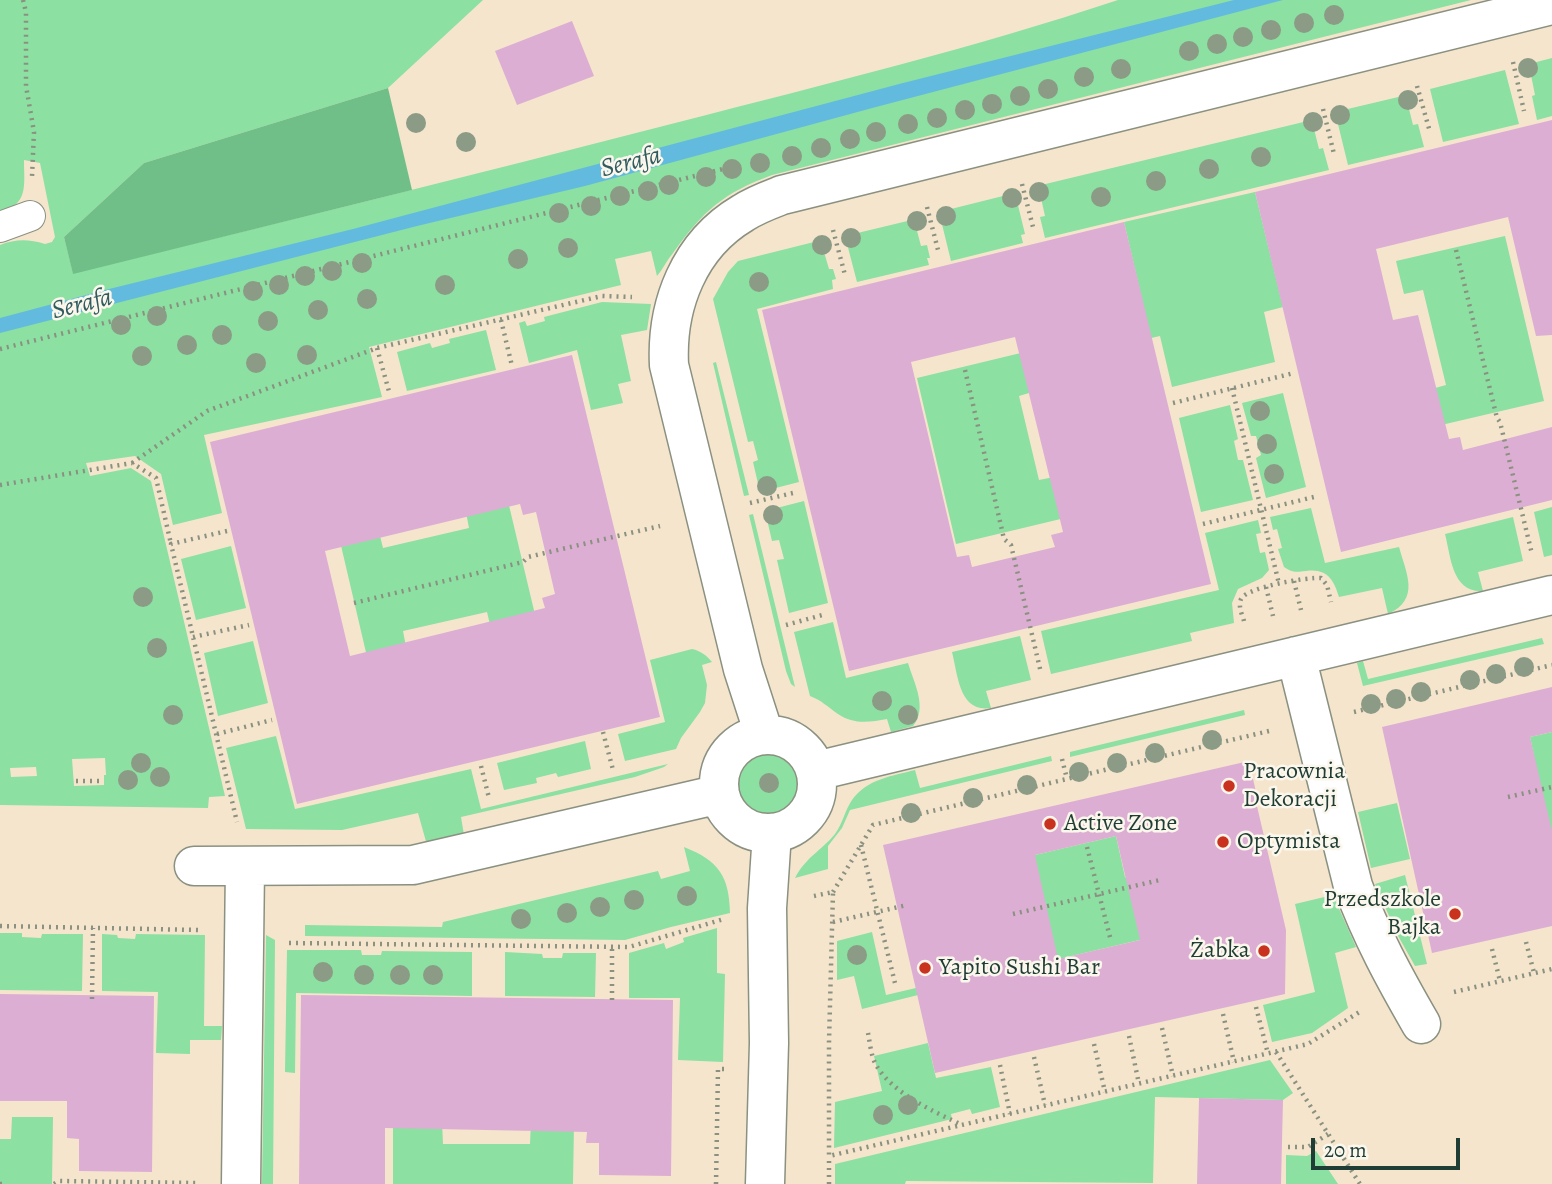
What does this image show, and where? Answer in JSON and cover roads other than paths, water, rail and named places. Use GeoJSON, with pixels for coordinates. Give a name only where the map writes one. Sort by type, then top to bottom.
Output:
{"type":"FeatureCollection","features":[{"type":"Feature","properties":{"kind":"street"},"geometry":{"type":"LineString","coordinates":[[764,734],[743,669],[671,376],[668,343],[676,298],[695,260],[710,240],[741,214],[782,195],[1552,5]]}},
{"type":"Feature","properties":{"kind":"street"},"geometry":{"type":"LineString","coordinates":[[816,771],[1552,595]]}},
{"type":"Feature","properties":{"kind":"street"},"geometry":{"type":"LineString","coordinates":[[1296,656],[1353,886],[1365,919],[1410,1004]]}},
{"type":"Feature","properties":{"kind":"street"},"geometry":{"type":"LineString","coordinates":[[764,734],[776,734],[795,742],[808,754],[816,771],[818,783],[813,806],[807,815],[781,832],[753,831],[738,823],[728,811],[720,794],[720,772],[724,761],[747,739],[764,734]]}},
{"type":"Feature","properties":{"kind":"street"},"geometry":{"type":"LineString","coordinates":[[194,866],[413,865],[720,794]]}},
{"type":"Feature","properties":{"kind":"street"},"geometry":{"type":"LineString","coordinates":[[765,1184],[769,1043],[767,908],[772,833]]}},
{"type":"Feature","properties":{"kind":"street"},"geometry":{"type":"LineString","coordinates":[[241,1184],[246,867]]}},
{"type":"Feature","properties":{"kind":"lane"},"geometry":{"type":"LineString","coordinates":[[0,228],[30,216]]}},
{"type":"Feature","properties":{"kind":"water","name":"Serafa"},"geometry":{"type":"Polygon","coordinates":[[[1234,0],[1283,0],[585,186],[417,226],[0,333],[0,318],[353,229],[903,83],[1234,0]]]}},
{"type":"Feature","properties":{"kind":"place","name":"Pracownia Dekoracji"},"geometry":{"type":"Point","coordinates":[1229,786]}},
{"type":"Feature","properties":{"kind":"place","name":"Active Zone"},"geometry":{"type":"Point","coordinates":[1050,824]}},
{"type":"Feature","properties":{"kind":"place","name":"Optymista"},"geometry":{"type":"Point","coordinates":[1223,842]}},
{"type":"Feature","properties":{"kind":"place","name":"Przedszkole Bajka"},"geometry":{"type":"Point","coordinates":[1455,914]}},
{"type":"Feature","properties":{"kind":"place","name":"Żabka"},"geometry":{"type":"Point","coordinates":[1264,951]}},
{"type":"Feature","properties":{"kind":"place","name":"Yapito Sushi Bar"},"geometry":{"type":"Point","coordinates":[925,968]}}]}
